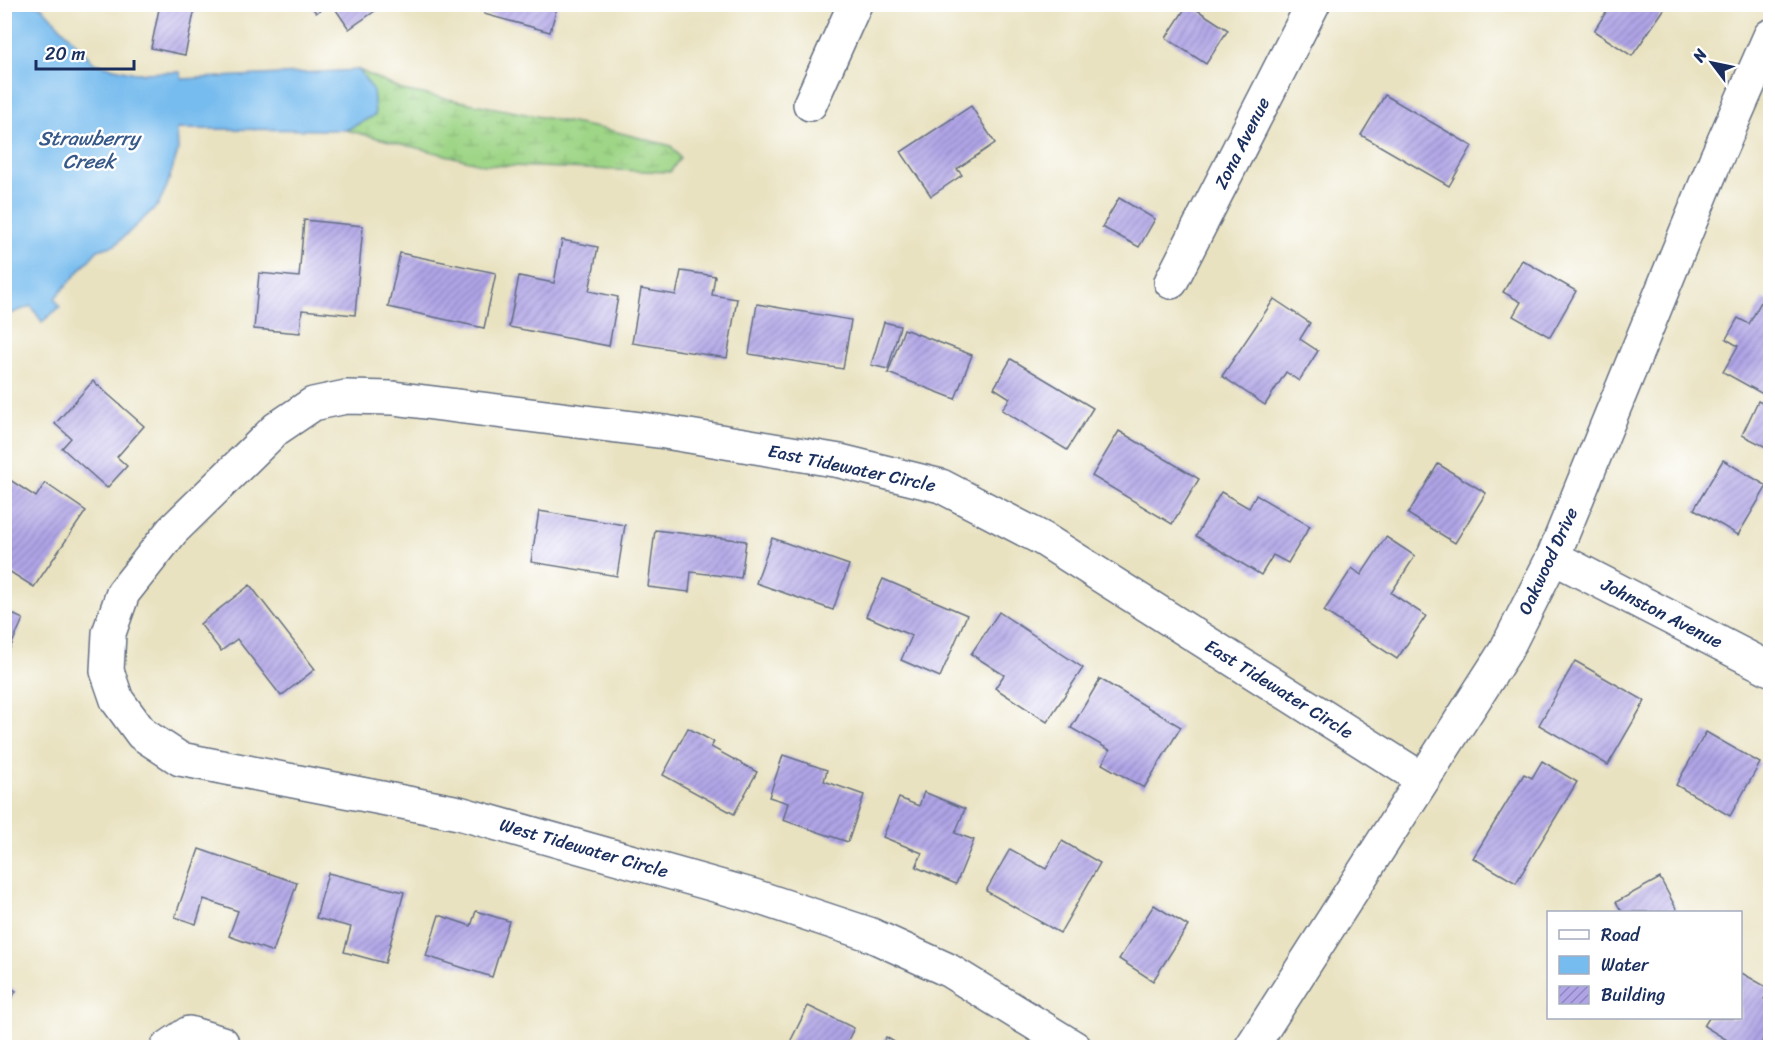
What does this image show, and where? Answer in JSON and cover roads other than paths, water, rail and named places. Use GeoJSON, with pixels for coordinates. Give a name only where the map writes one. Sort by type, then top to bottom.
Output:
{"type":"FeatureCollection","features":[{"type":"Feature","properties":{"kind":"street"},"geometry":{"type":"LineString","coordinates":[[810,104],[855,4]]}},
{"type":"Feature","properties":{"kind":"street","name":"Zona Avenue"},"geometry":{"type":"LineString","coordinates":[[1171,282],[1313,4]]}},
{"type":"Feature","properties":{"kind":"street","name":"Oakwood Drive"},"geometry":{"type":"LineString","coordinates":[[1251,1047],[1506,650],[1553,557],[1716,159],[1770,36]]}},
{"type":"Feature","properties":{"kind":"street","name":"East Tidewater Circle"},"geometry":{"type":"LineString","coordinates":[[108,671],[109,633],[123,593],[172,531],[276,429],[313,405],[346,397],[393,398],[665,432],[840,461],[941,486],[1043,538],[1422,779]]}},
{"type":"Feature","properties":{"kind":"street","name":"Johnston Avenue"},"geometry":{"type":"LineString","coordinates":[[1553,557],[1770,669]]}},
{"type":"Feature","properties":{"kind":"street","name":"West Tidewater Circle"},"geometry":{"type":"LineString","coordinates":[[108,671],[117,700],[142,734],[180,759],[459,813],[754,896],[869,934],[948,970],[1075,1047]]}},
{"type":"Feature","properties":{"kind":"street"},"geometry":{"type":"LineString","coordinates":[[166,1047],[189,1033],[222,1043],[223,1047]]}},
{"type":"Feature","properties":{"kind":"water","name":"Strawberry Creek"},"geometry":{"type":"Polygon","coordinates":[[[4,5],[37,5],[43,8],[94,63],[135,73],[180,72],[182,79],[359,70],[373,90],[375,115],[346,130],[177,129],[178,151],[167,186],[158,205],[115,245],[98,250],[55,298],[60,307],[42,322],[31,306],[5,316],[4,5]]]}}]}
